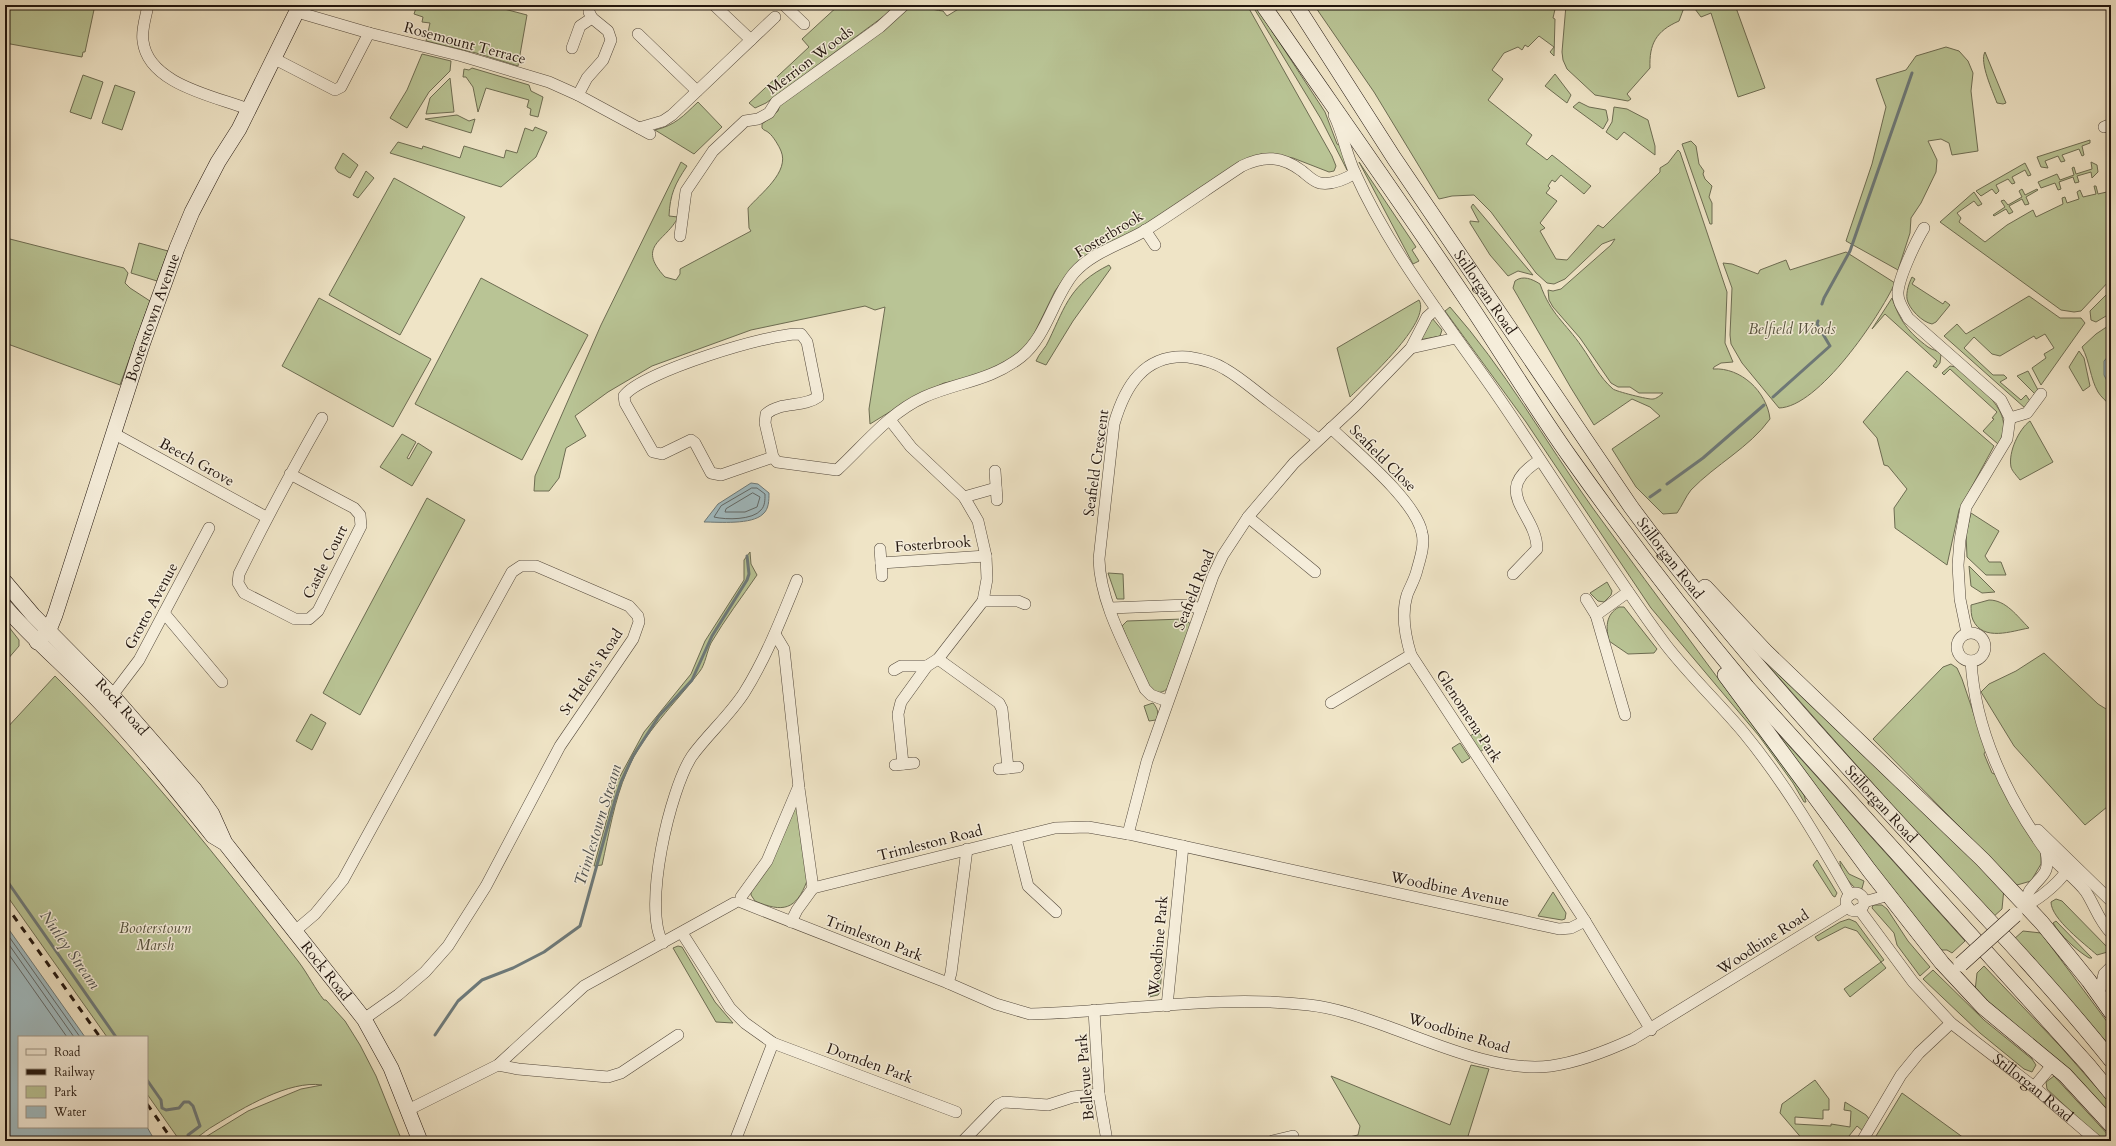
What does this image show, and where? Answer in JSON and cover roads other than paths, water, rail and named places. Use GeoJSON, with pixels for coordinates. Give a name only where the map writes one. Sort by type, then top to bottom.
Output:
{"type":"FeatureCollection","features":[{"type":"Feature","properties":{"kind":"main road","name":"Stillorgan Road"},"geometry":{"type":"LineString","coordinates":[[1263,5],[1497,345],[1569,456],[1634,546],[1747,687],[2088,1065],[2111,1093]]}},
{"type":"Feature","properties":{"kind":"main road","name":"Stillorgan Road"},"geometry":{"type":"LineString","coordinates":[[1296,5],[1394,158],[1631,507],[1667,556],[1753,661],[1916,842],[2014,946],[2111,1060]]}},
{"type":"Feature","properties":{"kind":"main road","name":"Booterstown Avenue"},"geometry":{"type":"LineString","coordinates":[[37,642],[49,630],[58,609],[142,345],[177,248],[195,206],[248,109],[298,8]]}},
{"type":"Feature","properties":{"kind":"main road"},"geometry":{"type":"LineString","coordinates":[[1631,507],[1765,651],[1983,860],[2026,905],[2061,946],[2111,1012]]}},
{"type":"Feature","properties":{"kind":"main road"},"geometry":{"type":"LineString","coordinates":[[1634,546],[1709,653],[1889,896],[1956,968],[1983,1006],[2053,1064],[2078,1088],[2111,1125]]}},
{"type":"Feature","properties":{"kind":"main road","name":"Rock Road"},"geometry":{"type":"LineString","coordinates":[[5,582],[33,615],[111,694],[194,789],[212,814],[225,843],[364,1019],[391,1068],[420,1141]]}},
{"type":"Feature","properties":{"kind":"main road","name":"Rock Road"},"geometry":{"type":"LineString","coordinates":[[5,607],[37,642],[94,696],[157,765],[213,836],[225,843]]}},
{"type":"Feature","properties":{"kind":"main road"},"geometry":{"type":"LineString","coordinates":[[1956,968],[2026,905]]}},
{"type":"Feature","properties":{"kind":"street"},"geometry":{"type":"LineString","coordinates":[[148,5],[143,44],[148,60],[157,70],[162,75],[186,86],[248,109]]}},
{"type":"Feature","properties":{"kind":"street"},"geometry":{"type":"LineString","coordinates":[[578,95],[586,78],[603,60],[611,40],[608,31],[592,18],[589,12],[589,5]]}},
{"type":"Feature","properties":{"kind":"street"},"geometry":{"type":"LineString","coordinates":[[714,5],[751,40]]}},
{"type":"Feature","properties":{"kind":"street"},"geometry":{"type":"LineString","coordinates":[[784,5],[804,24]]}},
{"type":"Feature","properties":{"kind":"street","name":"Merrion Woods"},"geometry":{"type":"LineString","coordinates":[[680,236],[686,191],[713,151],[745,120],[758,119],[768,113],[776,102],[880,27],[904,5]]}},
{"type":"Feature","properties":{"kind":"street","name":"Rosemount Terrace"},"geometry":{"type":"LineString","coordinates":[[298,8],[369,33],[462,56],[549,82],[578,95],[639,128]]}},
{"type":"Feature","properties":{"kind":"street"},"geometry":{"type":"LineString","coordinates":[[639,128],[663,121],[672,115],[775,17]]}},
{"type":"Feature","properties":{"kind":"street"},"geometry":{"type":"LineString","coordinates":[[572,48],[580,26],[592,18]]}},
{"type":"Feature","properties":{"kind":"street"},"geometry":{"type":"LineString","coordinates":[[273,58],[335,90],[341,87],[369,33]]}},
{"type":"Feature","properties":{"kind":"street"},"geometry":{"type":"LineString","coordinates":[[638,34],[697,91]]}},
{"type":"Feature","properties":{"kind":"street","name":"Stillorgan Road"},"geometry":{"type":"LineString","coordinates":[[1325,94],[1338,124],[1355,173],[1398,252],[1628,592],[1668,648],[1728,714],[1768,764],[1850,895]]}},
{"type":"Feature","properties":{"kind":"street"},"geometry":{"type":"LineString","coordinates":[[639,128],[650,134]]}},
{"type":"Feature","properties":{"kind":"street","name":"Fosterbrook"},"geometry":{"type":"LineString","coordinates":[[773,458],[777,462],[836,470],[871,435],[903,410],[923,398],[979,380],[997,372],[1023,356],[1037,339],[1063,289],[1074,273],[1103,253],[1145,230],[1255,159],[1267,158],[1279,160],[1294,166],[1318,183],[1333,183],[1355,173]]}},
{"type":"Feature","properties":{"kind":"street"},"geometry":{"type":"LineString","coordinates":[[1924,228],[1915,242],[1898,292],[1901,306],[1908,318],[2001,400],[2010,418],[2007,439],[1966,507],[1960,540],[1958,565],[1959,593],[1967,633]]}},
{"type":"Feature","properties":{"kind":"street"},"geometry":{"type":"LineString","coordinates":[[1145,230],[1155,244]]}},
{"type":"Feature","properties":{"kind":"street","name":"Seafield Road"},"geometry":{"type":"LineString","coordinates":[[1128,834],[1142,776],[1167,701],[1212,576],[1223,555],[1248,517],[1288,470],[1411,348],[1427,317],[1436,309]]}},
{"type":"Feature","properties":{"kind":"street"},"geometry":{"type":"LineString","coordinates":[[801,334],[807,342],[818,397],[811,401],[775,408],[766,414],[765,423],[773,458],[721,475],[712,473],[695,443],[691,440],[662,454],[657,454],[653,452],[629,410],[624,396],[632,389],[651,378],[712,355],[763,338],[801,334]]}},
{"type":"Feature","properties":{"kind":"street"},"geometry":{"type":"LineString","coordinates":[[1411,348],[1456,338]]}},
{"type":"Feature","properties":{"kind":"street","name":"Seafield Crescent"},"geometry":{"type":"LineString","coordinates":[[1167,701],[1151,695],[1145,689],[1104,593],[1099,559],[1114,424],[1120,404],[1128,388],[1142,371],[1164,359],[1176,356],[1207,360],[1242,380],[1318,439]]}},
{"type":"Feature","properties":{"kind":"street"},"geometry":{"type":"LineString","coordinates":[[2010,418],[2027,413],[2041,394]]}},
{"type":"Feature","properties":{"kind":"street","name":"Castle Court"},"geometry":{"type":"LineString","coordinates":[[290,474],[354,508],[360,515],[361,526],[318,611],[309,619],[295,619],[244,593],[238,583],[239,574],[266,517],[290,474],[322,418]]}},
{"type":"Feature","properties":{"kind":"street","name":"Fosterbrook"},"geometry":{"type":"LineString","coordinates":[[890,420],[911,447],[964,497],[978,521],[986,556],[987,579],[983,601],[938,659],[927,666],[901,702],[898,714],[899,765],[914,763]]}},
{"type":"Feature","properties":{"kind":"street","name":"Seafield Close"},"geometry":{"type":"LineString","coordinates":[[1331,428],[1412,509]]}},
{"type":"Feature","properties":{"kind":"street","name":"Beech Grove"},"geometry":{"type":"LineString","coordinates":[[113,433],[266,517]]}},
{"type":"Feature","properties":{"kind":"street"},"geometry":{"type":"LineString","coordinates":[[1514,574],[1537,549],[1537,539],[1519,505],[1517,496],[1520,476],[1526,469],[1540,460]]}},
{"type":"Feature","properties":{"kind":"street"},"geometry":{"type":"LineString","coordinates":[[995,472],[997,500]]}},
{"type":"Feature","properties":{"kind":"street"},"geometry":{"type":"LineString","coordinates":[[964,497],[996,488]]}},
{"type":"Feature","properties":{"kind":"street","name":"Glenomena Park"},"geometry":{"type":"LineString","coordinates":[[1412,509],[1422,534],[1422,549],[1419,564],[1404,611],[1407,641],[1411,655],[1585,921]]}},
{"type":"Feature","properties":{"kind":"street"},"geometry":{"type":"LineString","coordinates":[[1248,517],[1315,572]]}},
{"type":"Feature","properties":{"kind":"street","name":"Grotto Avenue"},"geometry":{"type":"LineString","coordinates":[[111,694],[134,668],[209,528]]}},
{"type":"Feature","properties":{"kind":"street","name":"Fosterbrook"},"geometry":{"type":"LineString","coordinates":[[880,549],[882,576]]}},
{"type":"Feature","properties":{"kind":"street","name":"Fosterbrook"},"geometry":{"type":"LineString","coordinates":[[881,563],[986,556]]}},
{"type":"Feature","properties":{"kind":"street","name":"St Helen's Road"},"geometry":{"type":"LineString","coordinates":[[295,931],[315,914],[343,880],[512,572],[522,566],[536,566],[629,606],[633,610],[639,622],[633,639],[560,746],[526,812],[463,924],[448,946],[425,972],[398,995],[364,1019]]}},
{"type":"Feature","properties":{"kind":"street"},"geometry":{"type":"LineString","coordinates":[[663,943],[656,927],[657,875],[678,786],[692,757],[744,693],[775,634],[797,580]]}},
{"type":"Feature","properties":{"kind":"street"},"geometry":{"type":"LineString","coordinates":[[1596,615],[1628,592]]}},
{"type":"Feature","properties":{"kind":"street"},"geometry":{"type":"LineString","coordinates":[[1586,599],[1596,615],[1625,715]]}},
{"type":"Feature","properties":{"kind":"street"},"geometry":{"type":"LineString","coordinates":[[983,601],[1018,601],[1025,604]]}},
{"type":"Feature","properties":{"kind":"street"},"geometry":{"type":"LineString","coordinates":[[1110,608],[1186,605],[1201,609]]}},
{"type":"Feature","properties":{"kind":"street"},"geometry":{"type":"LineString","coordinates":[[164,613],[222,682]]}},
{"type":"Feature","properties":{"kind":"street"},"geometry":{"type":"LineString","coordinates":[[1967,633],[1980,636],[1985,647],[1982,655],[1971,661],[1962,658],[1957,650],[1960,638],[1967,633]]}},
{"type":"Feature","properties":{"kind":"street"},"geometry":{"type":"LineString","coordinates":[[775,634],[784,649],[798,788],[813,888],[797,910],[792,922]]}},
{"type":"Feature","properties":{"kind":"street"},"geometry":{"type":"LineString","coordinates":[[1331,703],[1411,655]]}},
{"type":"Feature","properties":{"kind":"street"},"geometry":{"type":"LineString","coordinates":[[938,659],[999,703],[1002,709],[1008,768]]}},
{"type":"Feature","properties":{"kind":"street"},"geometry":{"type":"LineString","coordinates":[[1971,661],[1974,693],[1981,721],[1994,756],[2023,816],[2046,851],[2085,892],[2098,918],[2111,933]]}},
{"type":"Feature","properties":{"kind":"street"},"geometry":{"type":"LineString","coordinates":[[894,670],[901,666],[927,666]]}},
{"type":"Feature","properties":{"kind":"street"},"geometry":{"type":"LineString","coordinates":[[408,1110],[498,1065],[584,986],[682,934],[739,901],[767,861],[798,788]]}},
{"type":"Feature","properties":{"kind":"street"},"geometry":{"type":"LineString","coordinates":[[2023,816],[2108,900],[2111,901]]}},
{"type":"Feature","properties":{"kind":"street","name":"Trimleston Road"},"geometry":{"type":"LineString","coordinates":[[813,888],[1055,828],[1088,827],[1128,834]]}},
{"type":"Feature","properties":{"kind":"street"},"geometry":{"type":"LineString","coordinates":[[1128,834],[1183,846]]}},
{"type":"Feature","properties":{"kind":"street"},"geometry":{"type":"LineString","coordinates":[[1016,838],[1028,886],[1056,912]]}},
{"type":"Feature","properties":{"kind":"street","name":"Woodbine Avenue"},"geometry":{"type":"LineString","coordinates":[[1183,846],[1559,929],[1571,928],[1585,921]]}},
{"type":"Feature","properties":{"kind":"street","name":"Woodbine Park"},"geometry":{"type":"LineString","coordinates":[[996,1004],[1030,1014],[1167,1006],[1183,846]]}},
{"type":"Feature","properties":{"kind":"street"},"geometry":{"type":"LineString","coordinates":[[948,983],[951,973],[967,849]]}},
{"type":"Feature","properties":{"kind":"street"},"geometry":{"type":"LineString","coordinates":[[2026,905],[2029,892],[2042,878],[2047,868],[2046,851]]}},
{"type":"Feature","properties":{"kind":"street"},"geometry":{"type":"LineString","coordinates":[[2026,905],[2037,900],[2066,873],[2069,860]]}},
{"type":"Feature","properties":{"kind":"street"},"geometry":{"type":"LineString","coordinates":[[1855,893],[1860,895],[1857,906],[1846,902],[1850,895],[1855,893]]}},
{"type":"Feature","properties":{"kind":"street","name":"Woodbine Road"},"geometry":{"type":"LineString","coordinates":[[1167,1006],[1259,1002],[1311,1005],[1360,1017],[1447,1048],[1498,1063],[1524,1067],[1550,1066],[1608,1051],[1651,1030],[1857,906],[1889,896]]}},
{"type":"Feature","properties":{"kind":"street","name":"Trimleston Park"},"geometry":{"type":"LineString","coordinates":[[739,901],[948,983],[996,1004]]}},
{"type":"Feature","properties":{"kind":"street","name":"Stillorgan Road"},"geometry":{"type":"LineString","coordinates":[[1857,906],[1913,982],[1951,1023],[2034,1087],[2097,1141]]}},
{"type":"Feature","properties":{"kind":"street"},"geometry":{"type":"LineString","coordinates":[[1585,921],[1651,1030]]}},
{"type":"Feature","properties":{"kind":"street","name":"Dornden Park"},"geometry":{"type":"LineString","coordinates":[[682,934],[730,1008],[745,1023],[772,1043],[956,1112]]}},
{"type":"Feature","properties":{"kind":"street"},"geometry":{"type":"LineString","coordinates":[[2099,995],[2104,974],[2111,967]]}},
{"type":"Feature","properties":{"kind":"street","name":"Bellevue Park"},"geometry":{"type":"LineString","coordinates":[[1094,1010],[1099,1094],[1107,1141]]}},
{"type":"Feature","properties":{"kind":"street"},"geometry":{"type":"LineString","coordinates":[[1862,1141],[1901,1075],[1919,1053],[1951,1023]]}},
{"type":"Feature","properties":{"kind":"street"},"geometry":{"type":"LineString","coordinates":[[498,1065],[504,1068],[608,1077],[621,1073],[678,1035]]}},
{"type":"Feature","properties":{"kind":"street"},"geometry":{"type":"LineString","coordinates":[[735,1141],[772,1043]]}},
{"type":"Feature","properties":{"kind":"street"},"geometry":{"type":"LineString","coordinates":[[2034,1087],[2053,1064]]}},
{"type":"Feature","properties":{"kind":"street"},"geometry":{"type":"LineString","coordinates":[[963,1141],[998,1105],[1004,1102],[1048,1105],[1073,1097],[1099,1094]]}},
{"type":"Feature","properties":{"kind":"street"},"geometry":{"type":"LineString","coordinates":[[1272,1141],[1293,1136]]}},
{"type":"Feature","properties":{"kind":"water"},"geometry":{"type":"Polygon","coordinates":[[[2111,353],[2111,389],[2104,375],[2104,361],[2111,353]]]}},
{"type":"Feature","properties":{"kind":"water"},"geometry":{"type":"Polygon","coordinates":[[[751,483],[758,484],[769,493],[768,507],[763,514],[758,518],[751,520],[704,522],[718,504],[751,483]]]}},
{"type":"Feature","properties":{"kind":"water"},"geometry":{"type":"Polygon","coordinates":[[[5,924],[84,1036],[18,1036],[18,1128],[148,1128],[155,1141],[5,1141],[5,924]]]}},
{"type":"Feature","properties":{"kind":"waterway"},"geometry":{"type":"LineString","coordinates":[[1822,304],[1850,251],[1912,73]]}},
{"type":"Feature","properties":{"kind":"waterway"},"geometry":{"type":"LineString","coordinates":[[1773,397],[1830,346],[1817,324],[1818,321]]}},
{"type":"Feature","properties":{"kind":"waterway"},"geometry":{"type":"LineString","coordinates":[[1667,484],[1703,458],[1764,405]]}},
{"type":"Feature","properties":{"kind":"waterway"},"geometry":{"type":"LineString","coordinates":[[1650,497],[1660,490]]}},
{"type":"Feature","properties":{"kind":"waterway","name":"Trimlestown Stream"},"geometry":{"type":"LineString","coordinates":[[435,1035],[458,1001],[482,980],[513,968],[544,952],[580,926],[621,782],[633,756],[659,716],[692,680],[712,636],[747,580],[749,574],[747,556]]}},
{"type":"Feature","properties":{"kind":"waterway","name":"Nutley Stream"},"geometry":{"type":"LineString","coordinates":[[5,878],[115,1036]]}},
{"type":"Feature","properties":{"kind":"waterway","name":"Nutley Stream"},"geometry":{"type":"LineString","coordinates":[[148,1081],[161,1100],[162,1108],[166,1110],[179,1108],[184,1102],[189,1102],[193,1106],[200,1126],[188,1135],[190,1141]]}},
{"type":"Feature","properties":{"kind":"railway"},"geometry":{"type":"LineString","coordinates":[[5,904],[99,1036]]}},
{"type":"Feature","properties":{"kind":"railway"},"geometry":{"type":"LineString","coordinates":[[148,1105],[173,1141]]}},
{"type":"Feature","properties":{"kind":"park label","name":"Belfield Woods"},"geometry":{"type":"Point","coordinates":[1792,329]}},
{"type":"Feature","properties":{"kind":"park label","name":"Booterstown Marsh"},"geometry":{"type":"Point","coordinates":[155,936]}}]}
